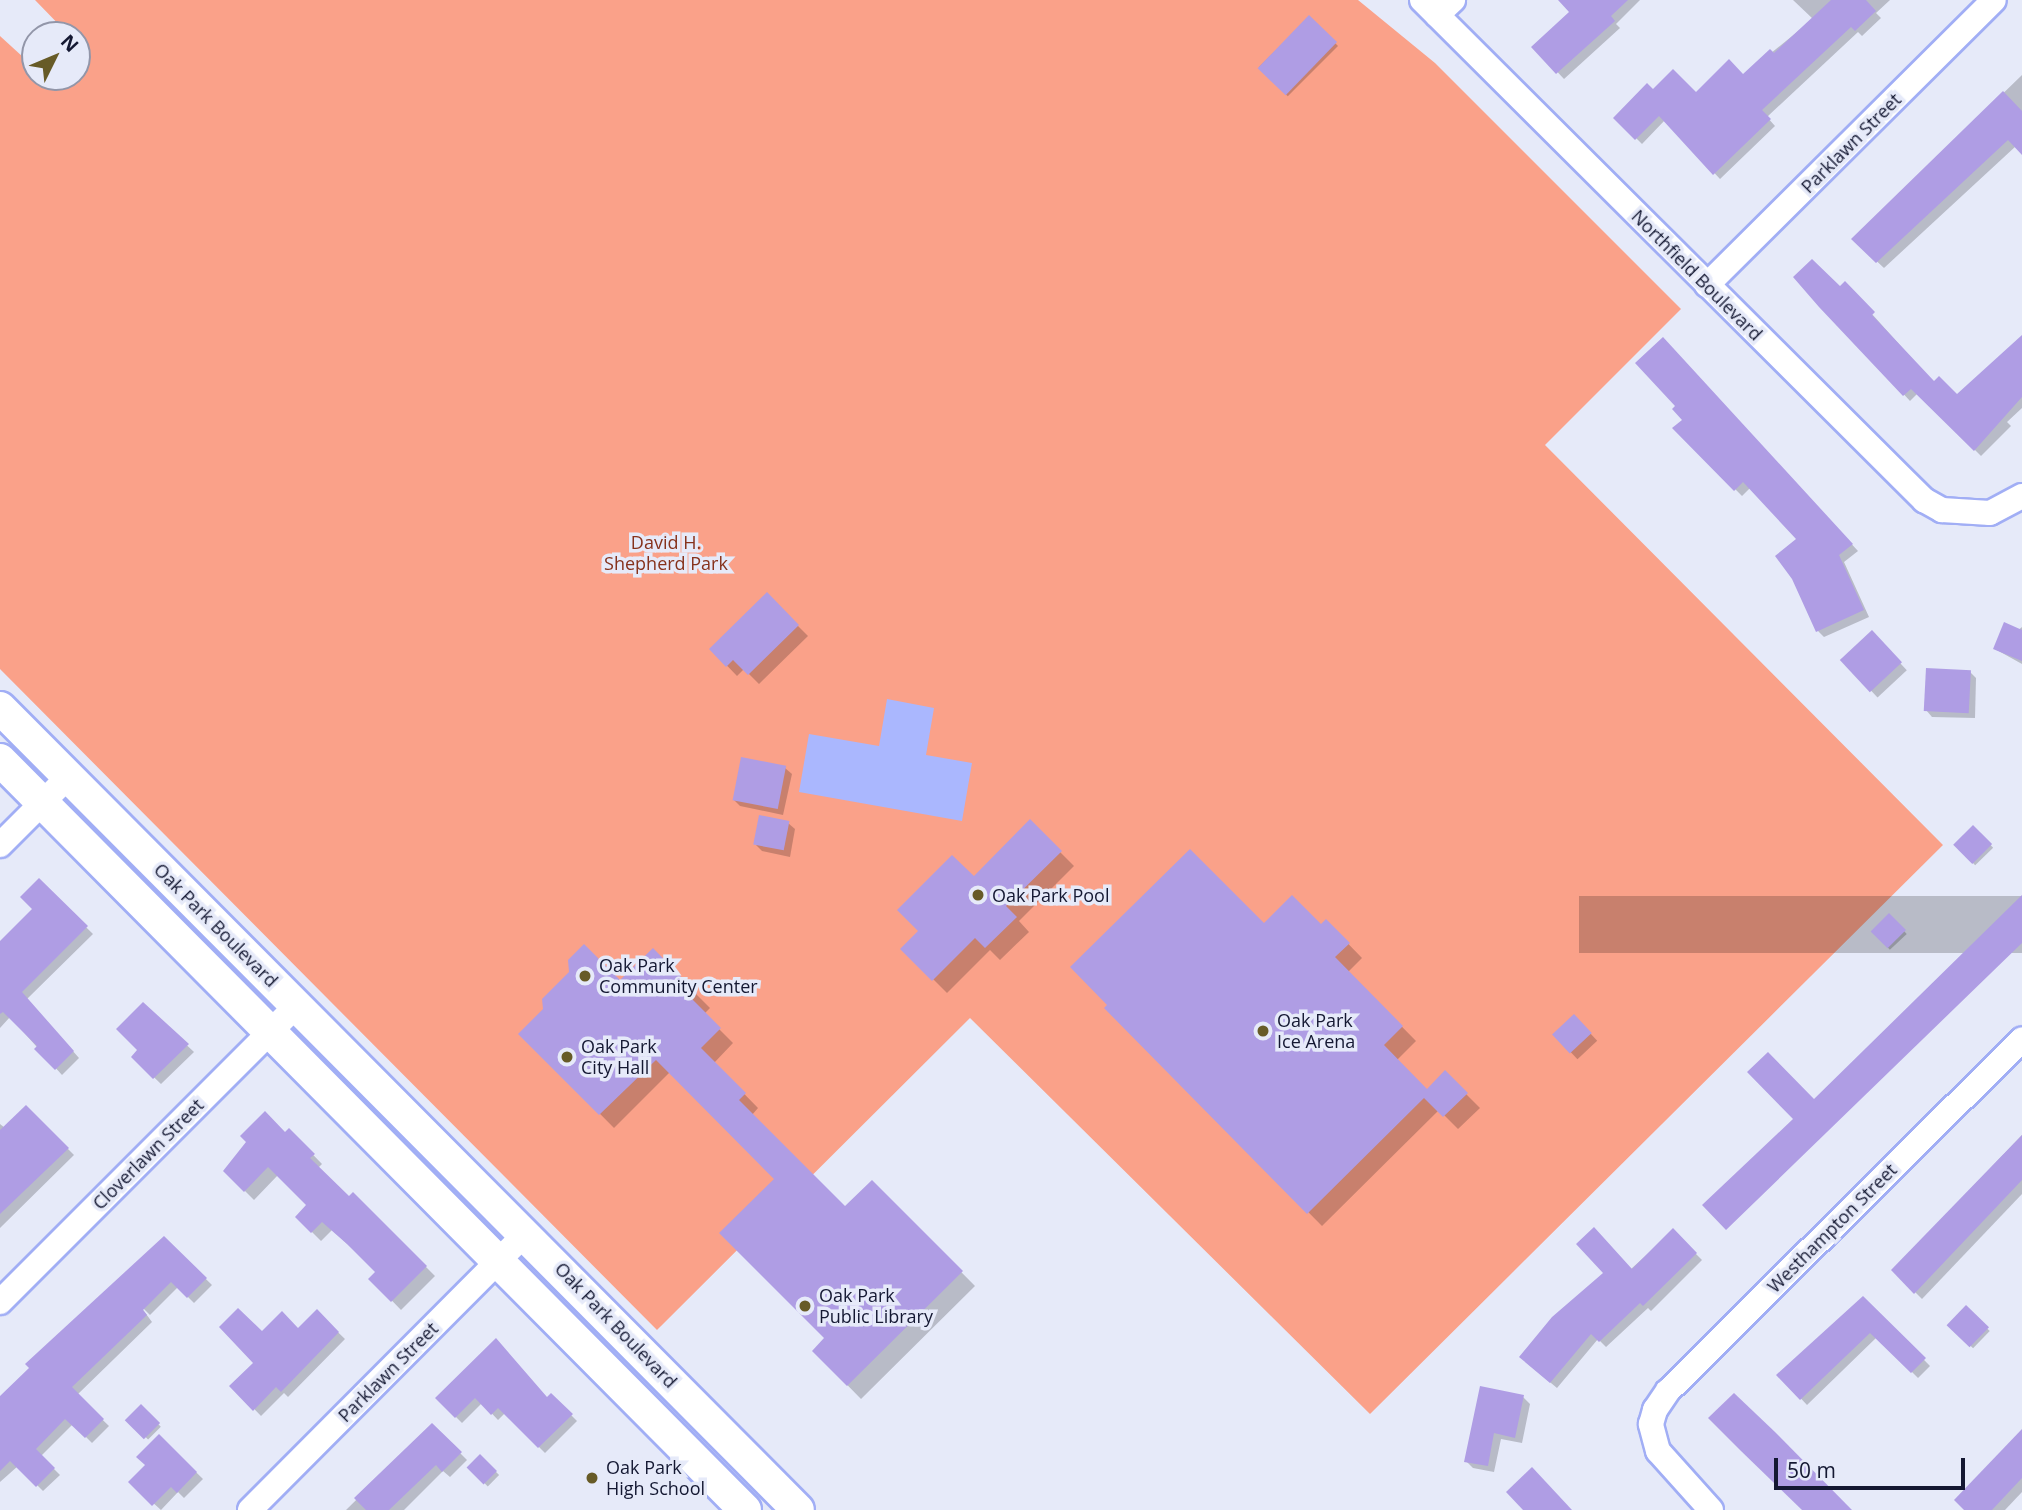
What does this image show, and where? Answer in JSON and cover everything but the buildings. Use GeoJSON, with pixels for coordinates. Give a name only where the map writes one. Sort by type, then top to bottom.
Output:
{"type":"FeatureCollection","features":[{"type":"Feature","properties":{"kind":"street","name":"Parklawn Street"},"geometry":{"type":"LineString","coordinates":[[1707,285],[1994,0]]}},
{"type":"Feature","properties":{"kind":"street","name":"Northfield Boulevard"},"geometry":{"type":"LineString","coordinates":[[1437,5],[1707,285],[1924,500],[1942,510],[1990,513],[2022,496]]}},
{"type":"Feature","properties":{"kind":"street","name":"Oak Park Boulevard"},"geometry":{"type":"LineString","coordinates":[[0,708],[296,1006],[434,1140],[797,1510]]}},
{"type":"Feature","properties":{"kind":"street"},"geometry":{"type":"LineString","coordinates":[[0,760],[745,1510]]}},
{"type":"Feature","properties":{"kind":"street"},"geometry":{"type":"LineString","coordinates":[[0,845],[68,776]]}},
{"type":"Feature","properties":{"kind":"street","name":"Cloverlawn Street"},"geometry":{"type":"LineString","coordinates":[[0,1302],[296,1006]]}},
{"type":"Feature","properties":{"kind":"street","name":"Westhampton Street"},"geometry":{"type":"LineString","coordinates":[[1711,1510],[1669,1468],[1658,1451],[1651,1424],[1668,1391],[2022,1039]]}},
{"type":"Feature","properties":{"kind":"street"},"geometry":{"type":"LineString","coordinates":[[406,1169],[434,1140]]}},
{"type":"Feature","properties":{"kind":"street","name":"Parklawn Street"},"geometry":{"type":"LineString","coordinates":[[250,1510],[525,1234]]}},
{"type":"Feature","properties":{"kind":"green space","name":"David H. Shepherd Park"},"geometry":{"type":"Polygon","coordinates":[[[35,0],[1358,0],[1435,63],[1681,309],[1545,445],[1943,845],[1370,1414],[970,1018],[657,1330],[0,669],[0,36],[21,55],[21,91],[91,91],[91,21],[55,21],[35,0]]]}},
{"type":"Feature","properties":{"kind":"water"},"geometry":{"type":"Polygon","coordinates":[[[887,699],[934,708],[926,755],[972,763],[962,821],[799,792],[809,734],[879,746],[887,699]]]}},
{"type":"Feature","properties":{"kind":"place","name":"Oak Park Pool"},"geometry":{"type":"Point","coordinates":[978,895]}},
{"type":"Feature","properties":{"kind":"place","name":"Oak Park Community Center"},"geometry":{"type":"Point","coordinates":[585,976]}},
{"type":"Feature","properties":{"kind":"place","name":"Oak Park Ice Arena"},"geometry":{"type":"Point","coordinates":[1263,1031]}},
{"type":"Feature","properties":{"kind":"place","name":"Oak Park City Hall"},"geometry":{"type":"Point","coordinates":[567,1057]}},
{"type":"Feature","properties":{"kind":"place","name":"Oak Park Public Library"},"geometry":{"type":"Point","coordinates":[805,1306]}},
{"type":"Feature","properties":{"kind":"place","name":"Oak Park High School"},"geometry":{"type":"Point","coordinates":[592,1478]}}]}
